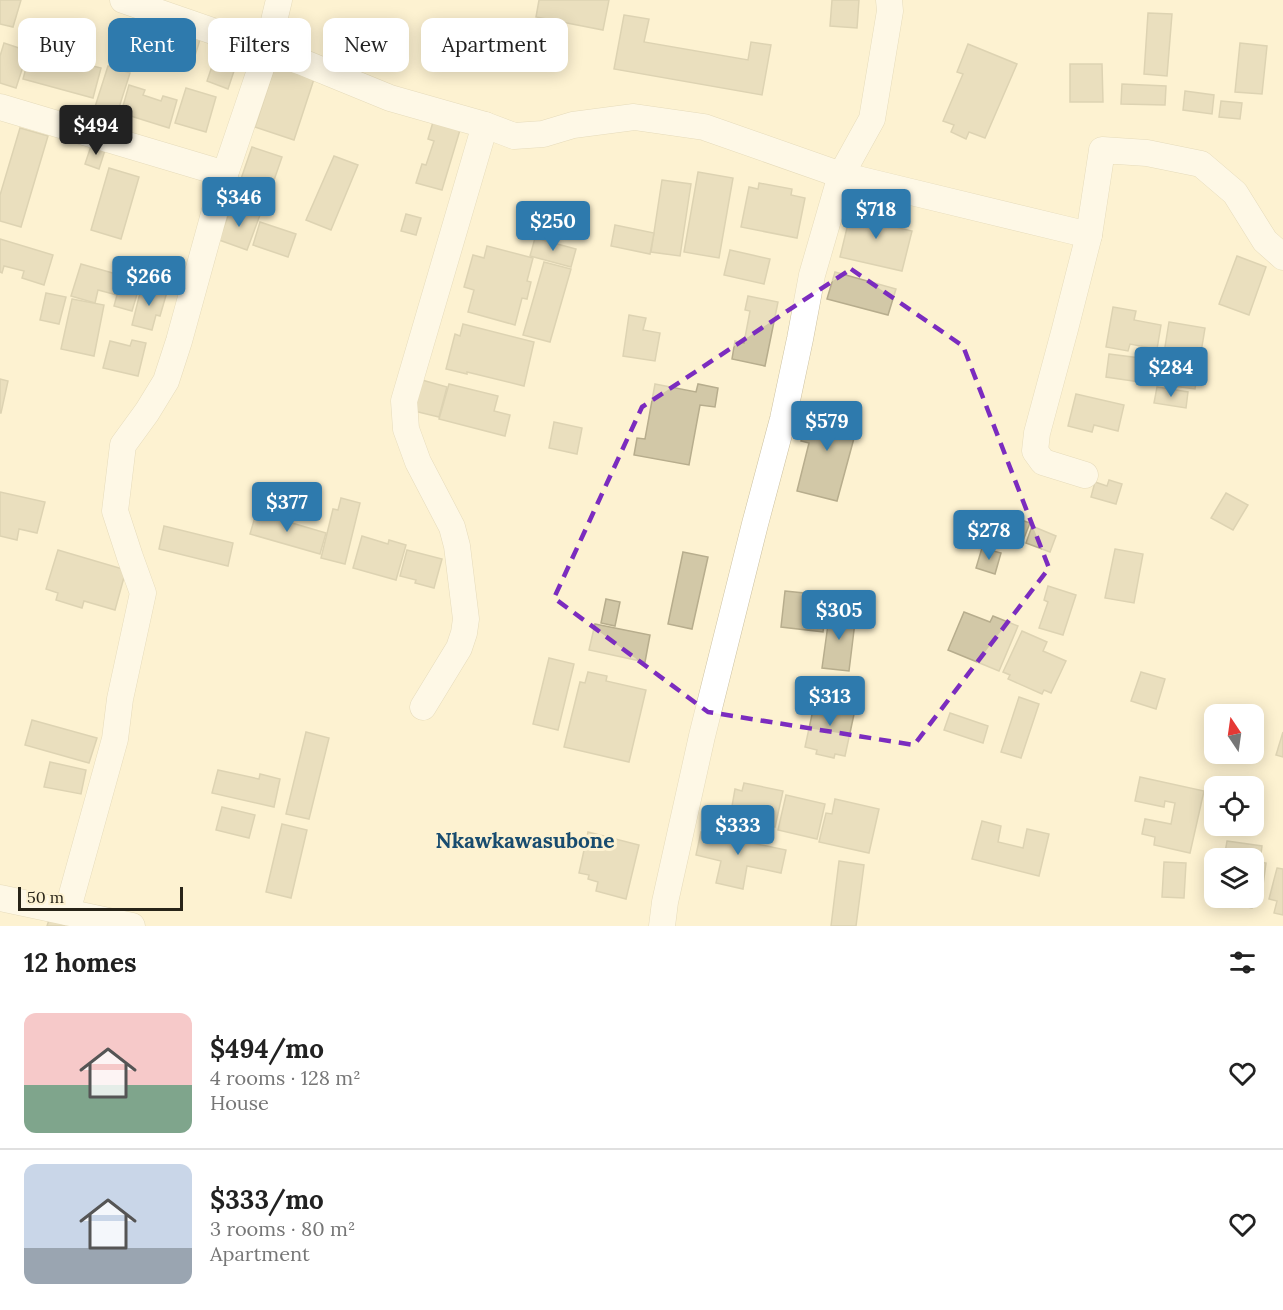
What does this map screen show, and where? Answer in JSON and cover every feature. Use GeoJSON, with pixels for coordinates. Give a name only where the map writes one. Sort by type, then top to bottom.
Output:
{"type":"FeatureCollection","features":[{"type":"Feature","properties":{"kind":"street"},"geometry":{"type":"LineString","coordinates":[[123,0],[208,30]]}},
{"type":"Feature","properties":{"kind":"street"},"geometry":{"type":"LineString","coordinates":[[275,18],[279,0]]}},
{"type":"Feature","properties":{"kind":"street"},"geometry":{"type":"LineString","coordinates":[[662,926],[664,902],[702,736],[754,524],[783,419],[812,275],[841,175],[872,119],[890,11],[889,0]]}},
{"type":"Feature","properties":{"kind":"street"},"geometry":{"type":"LineString","coordinates":[[311,66],[390,98],[485,125],[514,136],[543,134],[573,124],[634,117],[704,127],[841,175],[1089,236]]}},
{"type":"Feature","properties":{"kind":"street"},"geometry":{"type":"LineString","coordinates":[[67,912],[115,739],[120,699],[143,593],[115,511],[123,445],[166,381],[225,174],[260,72]]}},
{"type":"Feature","properties":{"kind":"street"},"geometry":{"type":"LineString","coordinates":[[0,107],[225,174]]}},
{"type":"Feature","properties":{"kind":"street"},"geometry":{"type":"LineString","coordinates":[[423,706],[459,648],[466,619],[457,546],[452,527],[418,462],[406,429],[404,401],[485,125]]}},
{"type":"Feature","properties":{"kind":"street"},"geometry":{"type":"LineString","coordinates":[[1085,475],[1043,462],[1035,451],[1037,433],[1089,236],[1102,150],[1148,153],[1201,164],[1235,193],[1265,241],[1283,256]]}},
{"type":"Feature","properties":{"kind":"street"},"geometry":{"type":"LineString","coordinates":[[0,898],[132,926]]}},
{"type":"Feature","properties":{"kind":"highlighted area"},"geometry":{"type":"Polygon","coordinates":[[[851,269],[963,346],[1049,568],[914,745],[708,712],[554,598],[642,407],[851,269]]]}},
{"type":"Feature","properties":{"kind":"building"},"geometry":{"type":"Polygon","coordinates":[[[0,0],[21,0],[13,27],[0,24],[0,0]]]}},
{"type":"Feature","properties":{"kind":"building"},"geometry":{"type":"Polygon","coordinates":[[[539,0],[609,0],[603,30],[568,23],[568,18],[536,17],[539,0]]]}},
{"type":"Feature","properties":{"kind":"building"},"geometry":{"type":"Polygon","coordinates":[[[832,0],[859,0],[857,28],[830,26],[832,0]]]}},
{"type":"Feature","properties":{"kind":"building"},"geometry":{"type":"Polygon","coordinates":[[[1148,13],[1172,14],[1167,76],[1144,74],[1148,13]]]}},
{"type":"Feature","properties":{"kind":"building"},"geometry":{"type":"Polygon","coordinates":[[[624,15],[649,19],[644,42],[748,60],[751,42],[771,45],[762,95],[614,69],[624,15]]]}},
{"type":"Feature","properties":{"kind":"building"},"geometry":{"type":"Polygon","coordinates":[[[196,28],[203,30],[196,52],[196,28]]]}},
{"type":"Feature","properties":{"kind":"building"},"geometry":{"type":"Polygon","coordinates":[[[4,43],[18,48],[18,72],[21,72],[16,88],[0,83],[0,56],[4,43]]]}},
{"type":"Feature","properties":{"kind":"building"},"geometry":{"type":"Polygon","coordinates":[[[1240,43],[1267,46],[1262,94],[1235,92],[1240,43]]]}},
{"type":"Feature","properties":{"kind":"building"},"geometry":{"type":"Polygon","coordinates":[[[968,44],[1017,64],[985,138],[969,132],[966,139],[951,132],[954,125],[943,121],[963,74],[957,72],[968,44]]]}},
{"type":"Feature","properties":{"kind":"building"},"geometry":{"type":"Polygon","coordinates":[[[1070,64],[1102,64],[1103,102],[1070,102],[1070,64]]]}},
{"type":"Feature","properties":{"kind":"building"},"geometry":{"type":"Polygon","coordinates":[[[108,66],[108,72],[130,73],[116,117],[94,110],[108,66]]]}},
{"type":"Feature","properties":{"kind":"building"},"geometry":{"type":"Polygon","coordinates":[[[96,67],[101,68],[93,98],[23,79],[25,72],[96,72],[96,67]]]}},
{"type":"Feature","properties":{"kind":"building"},"geometry":{"type":"Polygon","coordinates":[[[210,72],[234,72],[228,89],[207,81],[210,72]]]}},
{"type":"Feature","properties":{"kind":"building"},"geometry":{"type":"Polygon","coordinates":[[[273,72],[303,72],[315,76],[294,140],[255,127],[273,72]]]}},
{"type":"Feature","properties":{"kind":"building"},"geometry":{"type":"Polygon","coordinates":[[[1122,84],[1166,86],[1165,105],[1121,104],[1122,84]]]}},
{"type":"Feature","properties":{"kind":"building"},"geometry":{"type":"Polygon","coordinates":[[[129,85],[145,90],[143,95],[161,101],[163,96],[177,100],[169,128],[121,113],[129,85]]]}},
{"type":"Feature","properties":{"kind":"building"},"geometry":{"type":"Polygon","coordinates":[[[186,88],[216,97],[206,132],[175,123],[186,88]]]}},
{"type":"Feature","properties":{"kind":"building"},"geometry":{"type":"Polygon","coordinates":[[[1185,91],[1214,95],[1212,114],[1183,110],[1185,91]]]}},
{"type":"Feature","properties":{"kind":"building"},"geometry":{"type":"Polygon","coordinates":[[[1221,101],[1242,103],[1240,119],[1219,117],[1221,101]]]}},
{"type":"Feature","properties":{"kind":"building"},"geometry":{"type":"Polygon","coordinates":[[[433,122],[460,130],[442,190],[416,183],[422,164],[426,165],[434,141],[428,139],[433,122]]]}},
{"type":"Feature","properties":{"kind":"building"},"geometry":{"type":"Polygon","coordinates":[[[20,128],[48,136],[21,227],[0,221],[0,195],[20,128]]]}},
{"type":"Feature","properties":{"kind":"building"},"geometry":{"type":"Polygon","coordinates":[[[92,143],[106,147],[99,169],[85,164],[92,143]]]}},
{"type":"Feature","properties":{"kind":"building"},"geometry":{"type":"Polygon","coordinates":[[[252,147],[282,157],[262,215],[232,205],[252,147]]]}},
{"type":"Feature","properties":{"kind":"building"},"geometry":{"type":"Polygon","coordinates":[[[334,156],[358,165],[331,230],[306,220],[334,156]]]}},
{"type":"Feature","properties":{"kind":"building"},"geometry":{"type":"Polygon","coordinates":[[[109,168],[139,177],[121,239],[91,230],[109,168]]]}},
{"type":"Feature","properties":{"kind":"building"},"geometry":{"type":"Polygon","coordinates":[[[698,172],[733,178],[719,258],[684,252],[698,172]]]}},
{"type":"Feature","properties":{"kind":"building"},"geometry":{"type":"Polygon","coordinates":[[[662,180],[691,184],[680,256],[651,252],[662,180]]]}},
{"type":"Feature","properties":{"kind":"building"},"geometry":{"type":"Polygon","coordinates":[[[759,183],[792,189],[791,195],[805,198],[797,238],[741,227],[749,187],[758,189],[759,183]]]}},
{"type":"Feature","properties":{"kind":"building"},"geometry":{"type":"Polygon","coordinates":[[[523,203],[577,214],[572,234],[519,222],[523,203]]]}},
{"type":"Feature","properties":{"kind":"building"},"geometry":{"type":"Polygon","coordinates":[[[232,205],[260,215],[247,250],[219,240],[232,205]]]}},
{"type":"Feature","properties":{"kind":"building"},"geometry":{"type":"Polygon","coordinates":[[[852,207],[897,218],[895,227],[912,231],[902,271],[840,257],[852,207]]]}},
{"type":"Feature","properties":{"kind":"building"},"geometry":{"type":"Polygon","coordinates":[[[406,214],[421,218],[416,235],[401,231],[406,214]]]}},
{"type":"Feature","properties":{"kind":"building"},"geometry":{"type":"Polygon","coordinates":[[[260,222],[296,234],[288,257],[253,245],[260,222]]]}},
{"type":"Feature","properties":{"kind":"building"},"geometry":{"type":"Polygon","coordinates":[[[615,225],[654,233],[650,254],[611,246],[615,225]]]}},
{"type":"Feature","properties":{"kind":"building"},"geometry":{"type":"Polygon","coordinates":[[[535,238],[576,249],[571,267],[530,256],[535,238]]]}},
{"type":"Feature","properties":{"kind":"building"},"geometry":{"type":"Polygon","coordinates":[[[0,239],[53,255],[44,285],[22,278],[24,271],[4,266],[2,273],[0,272],[0,239]]]}},
{"type":"Feature","properties":{"kind":"building"},"geometry":{"type":"Polygon","coordinates":[[[487,246],[533,258],[527,281],[531,282],[527,299],[522,298],[515,325],[468,312],[474,290],[464,287],[473,255],[484,258],[487,246]]]}},
{"type":"Feature","properties":{"kind":"building"},"geometry":{"type":"Polygon","coordinates":[[[730,250],[770,259],[764,284],[724,275],[730,250]]]}},
{"type":"Feature","properties":{"kind":"building"},"geometry":{"type":"Polygon","coordinates":[[[1237,256],[1266,267],[1249,315],[1219,304],[1237,256]]]}},
{"type":"Feature","properties":{"kind":"building"},"geometry":{"type":"Polygon","coordinates":[[[544,262],[571,269],[550,342],[523,335],[544,262]]]}},
{"type":"Feature","properties":{"kind":"building"},"geometry":{"type":"Polygon","coordinates":[[[81,264],[141,281],[132,311],[114,306],[117,295],[98,290],[95,303],[71,296],[81,264]]]}},
{"type":"Feature","properties":{"kind":"building"},"geometry":{"type":"Polygon","coordinates":[[[835,272],[896,289],[888,315],[827,299],[835,272]]]}},
{"type":"Feature","properties":{"kind":"building"},"geometry":{"type":"Polygon","coordinates":[[[142,285],[167,292],[160,316],[156,315],[152,330],[132,325],[142,285]]]}},
{"type":"Feature","properties":{"kind":"building"},"geometry":{"type":"Polygon","coordinates":[[[46,293],[66,297],[59,324],[40,320],[46,293]]]}},
{"type":"Feature","properties":{"kind":"building"},"geometry":{"type":"Polygon","coordinates":[[[748,296],[778,302],[765,366],[732,359],[735,341],[744,343],[750,311],[745,310],[748,296]]]}},
{"type":"Feature","properties":{"kind":"building"},"geometry":{"type":"Polygon","coordinates":[[[72,299],[104,305],[94,356],[61,349],[72,299]]]}},
{"type":"Feature","properties":{"kind":"building"},"geometry":{"type":"Polygon","coordinates":[[[1113,307],[1136,311],[1134,320],[1161,325],[1157,349],[1130,344],[1128,351],[1106,347],[1113,307]]]}},
{"type":"Feature","properties":{"kind":"building"},"geometry":{"type":"Polygon","coordinates":[[[629,315],[646,318],[643,330],[660,333],[655,361],[623,356],[629,315]]]}},
{"type":"Feature","properties":{"kind":"building"},"geometry":{"type":"Polygon","coordinates":[[[1169,322],[1205,328],[1195,389],[1159,384],[1169,322]]]}},
{"type":"Feature","properties":{"kind":"building"},"geometry":{"type":"Polygon","coordinates":[[[463,324],[534,342],[524,386],[446,369],[455,334],[460,336],[463,324]]]}},
{"type":"Feature","properties":{"kind":"building"},"geometry":{"type":"Polygon","coordinates":[[[132,340],[146,343],[138,376],[103,368],[110,341],[130,346],[132,340]]]}},
{"type":"Feature","properties":{"kind":"building"},"geometry":{"type":"Polygon","coordinates":[[[1109,354],[1156,360],[1153,384],[1106,377],[1109,354]]]}},
{"type":"Feature","properties":{"kind":"building"},"geometry":{"type":"Polygon","coordinates":[[[0,379],[8,381],[1,413],[0,413],[0,379]]]}},
{"type":"Feature","properties":{"kind":"building"},"geometry":{"type":"Polygon","coordinates":[[[422,380],[447,387],[439,417],[414,411],[422,380]]]}},
{"type":"Feature","properties":{"kind":"building"},"geometry":{"type":"Polygon","coordinates":[[[449,384],[498,396],[494,411],[510,415],[505,436],[439,419],[449,384]]]}},
{"type":"Feature","properties":{"kind":"building"},"geometry":{"type":"Polygon","coordinates":[[[655,384],[696,392],[698,384],[718,388],[715,407],[700,405],[689,465],[634,455],[637,438],[645,439],[655,384]]]}},
{"type":"Feature","properties":{"kind":"building"},"geometry":{"type":"Polygon","coordinates":[[[1157,387],[1188,392],[1186,408],[1154,403],[1157,387]]]}},
{"type":"Feature","properties":{"kind":"building"},"geometry":{"type":"Polygon","coordinates":[[[1076,394],[1124,405],[1118,431],[1094,425],[1092,432],[1068,426],[1076,394]]]}},
{"type":"Feature","properties":{"kind":"building"},"geometry":{"type":"Polygon","coordinates":[[[819,405],[860,416],[837,501],[797,491],[809,443],[801,441],[808,417],[816,419],[819,405]]]}},
{"type":"Feature","properties":{"kind":"building"},"geometry":{"type":"Polygon","coordinates":[[[554,422],[582,428],[577,454],[549,448],[554,422]]]}},
{"type":"Feature","properties":{"kind":"building"},"geometry":{"type":"Polygon","coordinates":[[[1109,480],[1122,484],[1116,504],[1091,497],[1095,482],[1107,486],[1109,480]]]}},
{"type":"Feature","properties":{"kind":"building"},"geometry":{"type":"Polygon","coordinates":[[[261,489],[280,495],[275,511],[256,505],[261,489]]]}},
{"type":"Feature","properties":{"kind":"building"},"geometry":{"type":"Polygon","coordinates":[[[0,492],[45,502],[37,533],[19,529],[17,540],[0,536],[0,492]]]}},
{"type":"Feature","properties":{"kind":"building"},"geometry":{"type":"Polygon","coordinates":[[[1226,493],[1248,505],[1233,530],[1211,518],[1226,493]]]}},
{"type":"Feature","properties":{"kind":"building"},"geometry":{"type":"Polygon","coordinates":[[[341,498],[360,503],[345,564],[321,558],[333,509],[338,510],[341,498]]]}},
{"type":"Feature","properties":{"kind":"building"},"geometry":{"type":"Polygon","coordinates":[[[257,510],[276,515],[275,518],[326,533],[320,554],[250,534],[257,510]]]}},
{"type":"Feature","properties":{"kind":"building"},"geometry":{"type":"Polygon","coordinates":[[[1015,518],[1030,523],[1022,543],[1007,537],[1015,518]]]}},
{"type":"Feature","properties":{"kind":"building"},"geometry":{"type":"Polygon","coordinates":[[[164,526],[233,543],[228,566],[159,549],[164,526]]]}},
{"type":"Feature","properties":{"kind":"building"},"geometry":{"type":"Polygon","coordinates":[[[1032,526],[1056,536],[1050,552],[1026,543],[1032,526]]]}},
{"type":"Feature","properties":{"kind":"building"},"geometry":{"type":"Polygon","coordinates":[[[362,536],[388,544],[389,540],[406,545],[396,580],[353,568],[362,536]]]}},
{"type":"Feature","properties":{"kind":"building"},"geometry":{"type":"Polygon","coordinates":[[[982,548],[1001,553],[995,574],[976,568],[982,548]]]}},
{"type":"Feature","properties":{"kind":"building"},"geometry":{"type":"Polygon","coordinates":[[[1115,549],[1143,554],[1134,603],[1105,598],[1115,549]]]}},
{"type":"Feature","properties":{"kind":"building"},"geometry":{"type":"Polygon","coordinates":[[[58,550],[126,570],[115,610],[84,601],[82,608],[56,600],[58,593],[46,589],[58,550]]]}},
{"type":"Feature","properties":{"kind":"building"},"geometry":{"type":"Polygon","coordinates":[[[407,550],[442,559],[434,588],[400,576],[407,550]]]}},
{"type":"Feature","properties":{"kind":"building"},"geometry":{"type":"Polygon","coordinates":[[[683,552],[708,557],[692,629],[668,624],[683,552]]]}},
{"type":"Feature","properties":{"kind":"building"},"geometry":{"type":"Polygon","coordinates":[[[1048,586],[1076,595],[1063,635],[1039,628],[1048,602],[1044,600],[1048,586]]]}},
{"type":"Feature","properties":{"kind":"building"},"geometry":{"type":"Polygon","coordinates":[[[785,591],[804,593],[804,598],[827,601],[823,632],[781,627],[785,591]]]}},
{"type":"Feature","properties":{"kind":"building"},"geometry":{"type":"Polygon","coordinates":[[[606,599],[620,602],[615,626],[601,623],[606,599]]]}},
{"type":"Feature","properties":{"kind":"building"},"geometry":{"type":"Polygon","coordinates":[[[830,610],[856,614],[849,671],[822,668],[830,610]]]}},
{"type":"Feature","properties":{"kind":"building"},"geometry":{"type":"Polygon","coordinates":[[[964,612],[990,622],[993,616],[1018,626],[999,671],[948,650],[964,612]]]}},
{"type":"Feature","properties":{"kind":"building"},"geometry":{"type":"Polygon","coordinates":[[[595,624],[650,635],[645,662],[589,650],[595,624]]]}},
{"type":"Feature","properties":{"kind":"building"},"geometry":{"type":"Polygon","coordinates":[[[1022,631],[1047,642],[1043,651],[1066,661],[1051,693],[1044,690],[1042,694],[1008,679],[1010,675],[1003,672],[1022,631]]]}},
{"type":"Feature","properties":{"kind":"building"},"geometry":{"type":"Polygon","coordinates":[[[549,658],[574,664],[558,730],[533,724],[549,658]]]}},
{"type":"Feature","properties":{"kind":"building"},"geometry":{"type":"Polygon","coordinates":[[[588,672],[607,676],[606,681],[646,690],[629,762],[564,747],[580,682],[585,683],[588,672]]]}},
{"type":"Feature","properties":{"kind":"building"},"geometry":{"type":"Polygon","coordinates":[[[1141,672],[1165,679],[1156,709],[1131,701],[1141,672]]]}},
{"type":"Feature","properties":{"kind":"building"},"geometry":{"type":"Polygon","coordinates":[[[816,696],[856,705],[845,756],[835,754],[834,758],[816,754],[817,750],[805,747],[816,696]]]}},
{"type":"Feature","properties":{"kind":"building"},"geometry":{"type":"Polygon","coordinates":[[[1019,697],[1039,704],[1021,758],[1001,752],[1019,697]]]}},
{"type":"Feature","properties":{"kind":"building"},"geometry":{"type":"Polygon","coordinates":[[[950,713],[988,726],[983,743],[944,730],[950,713]]]}},
{"type":"Feature","properties":{"kind":"building"},"geometry":{"type":"Polygon","coordinates":[[[32,720],[97,738],[89,763],[25,745],[32,720]]]}},
{"type":"Feature","properties":{"kind":"building"},"geometry":{"type":"Polygon","coordinates":[[[306,732],[329,738],[309,819],[286,814],[306,732]]]}},
{"type":"Feature","properties":{"kind":"building"},"geometry":{"type":"Polygon","coordinates":[[[1283,732],[1283,757],[1276,755],[1283,732]]]}},
{"type":"Feature","properties":{"kind":"building"},"geometry":{"type":"Polygon","coordinates":[[[50,762],[86,770],[81,794],[44,787],[50,762]]]}},
{"type":"Feature","properties":{"kind":"building"},"geometry":{"type":"Polygon","coordinates":[[[218,770],[259,779],[260,774],[280,779],[274,807],[212,793],[218,770]]]}},
{"type":"Feature","properties":{"kind":"building"},"geometry":{"type":"Polygon","coordinates":[[[1140,777],[1204,791],[1190,853],[1154,845],[1155,837],[1142,834],[1145,819],[1171,824],[1175,803],[1165,801],[1164,807],[1135,801],[1140,777]]]}},
{"type":"Feature","properties":{"kind":"building"},"geometry":{"type":"Polygon","coordinates":[[[744,783],[783,791],[775,827],[737,819],[739,807],[732,806],[735,789],[742,791],[744,783]]]}},
{"type":"Feature","properties":{"kind":"building"},"geometry":{"type":"Polygon","coordinates":[[[786,795],[825,804],[817,839],[778,830],[786,795]]]}},
{"type":"Feature","properties":{"kind":"building"},"geometry":{"type":"Polygon","coordinates":[[[835,799],[879,809],[869,853],[819,842],[826,813],[832,814],[835,799]]]}},
{"type":"Feature","properties":{"kind":"building"},"geometry":{"type":"Polygon","coordinates":[[[222,807],[255,815],[249,838],[216,830],[222,807]]]}},
{"type":"Feature","properties":{"kind":"building"},"geometry":{"type":"Polygon","coordinates":[[[982,821],[1001,826],[998,842],[1023,848],[1027,829],[1049,834],[1039,876],[972,859],[982,821]]]}},
{"type":"Feature","properties":{"kind":"building"},"geometry":{"type":"Polygon","coordinates":[[[282,824],[307,830],[291,898],[266,892],[282,824]]]}},
{"type":"Feature","properties":{"kind":"building"},"geometry":{"type":"Polygon","coordinates":[[[716,824],[739,829],[737,840],[786,850],[781,873],[747,866],[743,889],[716,883],[721,861],[696,855],[701,832],[713,835],[716,824]]]}},
{"type":"Feature","properties":{"kind":"building"},"geometry":{"type":"Polygon","coordinates":[[[588,832],[639,845],[626,899],[596,891],[598,882],[588,879],[589,875],[579,873],[588,832]]]}},
{"type":"Feature","properties":{"kind":"building"},"geometry":{"type":"Polygon","coordinates":[[[1227,841],[1262,846],[1262,848],[1226,848],[1227,841]]]}},
{"type":"Feature","properties":{"kind":"building"},"geometry":{"type":"Polygon","coordinates":[[[839,861],[864,865],[856,926],[831,926],[839,861]]]}},
{"type":"Feature","properties":{"kind":"building"},"geometry":{"type":"Polygon","coordinates":[[[1164,862],[1186,863],[1184,898],[1162,897],[1164,862]]]}},
{"type":"Feature","properties":{"kind":"building"},"geometry":{"type":"Polygon","coordinates":[[[1277,868],[1283,869],[1283,915],[1274,913],[1277,901],[1269,899],[1277,868]]]}},
{"type":"Feature","properties":{"kind":"building"},"geometry":{"type":"Polygon","coordinates":[[[49,920],[65,924],[64,926],[47,926],[49,920]]]}},
{"type":"Feature","properties":{"kind":"district","name":"Nkawkawasubone"},"geometry":{"type":"Point","coordinates":[525,840]}}]}
